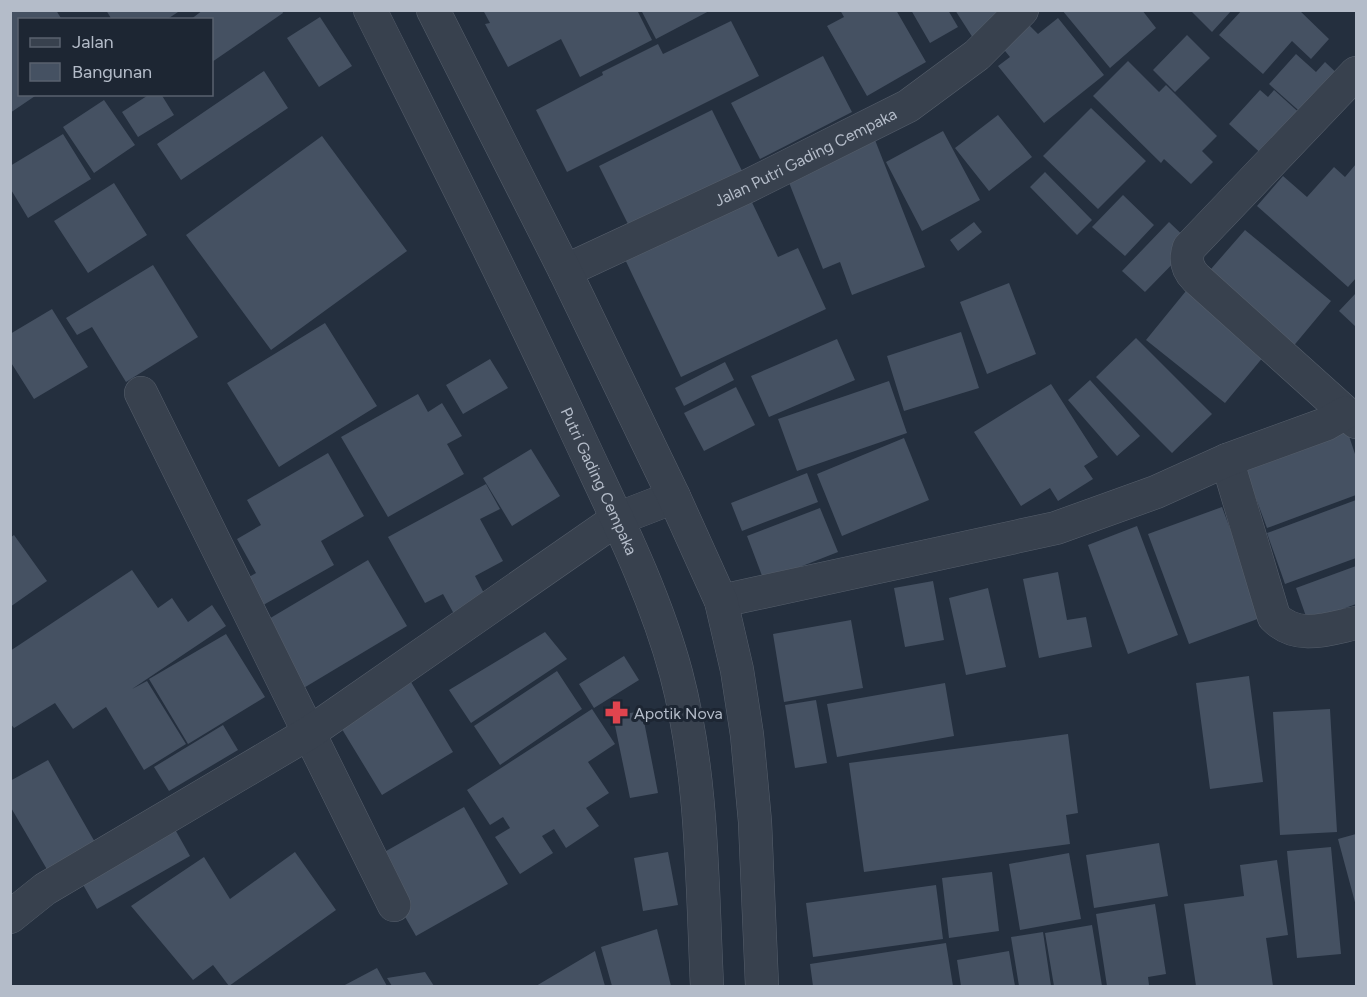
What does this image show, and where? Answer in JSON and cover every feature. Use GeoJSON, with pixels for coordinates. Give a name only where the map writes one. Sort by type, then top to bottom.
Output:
{"type":"FeatureCollection","features":[{"type":"Feature","properties":{"kind":"street","name":"Putri Gading Cempaka"},"geometry":{"type":"LineString","coordinates":[[370,10],[516,302],[617,519],[659,617],[676,674],[690,736],[699,826],[707,987]]}},
{"type":"Feature","properties":{"kind":"street"},"geometry":{"type":"LineString","coordinates":[[433,10],[565,271],[674,497],[721,601],[737,670],[747,735],[755,822],[762,987]]}},
{"type":"Feature","properties":{"kind":"street","name":"Jalan Putri Gading Cempaka"},"geometry":{"type":"LineString","coordinates":[[565,271],[748,186],[908,106],[977,56],[1022,10]]}},
{"type":"Feature","properties":{"kind":"street"},"geometry":{"type":"LineString","coordinates":[[1351,418],[1191,273],[1187,266],[1186,256],[1189,248],[1356,73]]}},
{"type":"Feature","properties":{"kind":"street"},"geometry":{"type":"LineString","coordinates":[[141,393],[394,904]]}},
{"type":"Feature","properties":{"kind":"street"},"geometry":{"type":"LineString","coordinates":[[721,601],[1056,528],[1156,492],[1227,460],[1326,424],[1351,418]]}},
{"type":"Feature","properties":{"kind":"street"},"geometry":{"type":"LineString","coordinates":[[1227,460],[1274,617],[1282,625],[1294,630],[1313,633],[1356,623]]}},
{"type":"Feature","properties":{"kind":"street"},"geometry":{"type":"LineString","coordinates":[[10,917],[45,889],[309,733],[617,519],[674,497]]}},
{"type":"Feature","properties":{"kind":"building"},"geometry":{"type":"Polygon","coordinates":[[[10,10],[56,10],[61,18],[18,18],[18,96],[35,96],[10,113],[10,10]]]}},
{"type":"Feature","properties":{"kind":"building"},"geometry":{"type":"Polygon","coordinates":[[[106,10],[181,10],[169,18],[111,18],[106,10]]]}},
{"type":"Feature","properties":{"kind":"building"},"geometry":{"type":"Polygon","coordinates":[[[203,10],[282,10],[283,13],[213,61],[213,18],[193,18],[203,10]]]}},
{"type":"Feature","properties":{"kind":"building"},"geometry":{"type":"Polygon","coordinates":[[[483,10],[637,10],[652,40],[580,77],[561,39],[508,67],[485,24],[490,23],[483,10]]]}},
{"type":"Feature","properties":{"kind":"building"},"geometry":{"type":"Polygon","coordinates":[[[641,10],[711,10],[656,39],[641,10]]]}},
{"type":"Feature","properties":{"kind":"building"},"geometry":{"type":"Polygon","coordinates":[[[840,10],[896,10],[926,62],[867,96],[827,26],[844,17],[840,10]]]}},
{"type":"Feature","properties":{"kind":"building"},"geometry":{"type":"Polygon","coordinates":[[[911,10],[948,10],[958,27],[930,43],[911,10]]]}},
{"type":"Feature","properties":{"kind":"building"},"geometry":{"type":"Polygon","coordinates":[[[955,10],[998,10],[973,38],[955,10]]]}},
{"type":"Feature","properties":{"kind":"building"},"geometry":{"type":"Polygon","coordinates":[[[1062,10],[1142,10],[1156,28],[1110,68],[1062,10]]]}},
{"type":"Feature","properties":{"kind":"building"},"geometry":{"type":"Polygon","coordinates":[[[1190,10],[1232,10],[1212,32],[1190,10]]]}},
{"type":"Feature","properties":{"kind":"building"},"geometry":{"type":"Polygon","coordinates":[[[1242,10],[1299,10],[1329,39],[1311,59],[1292,41],[1263,74],[1219,35],[1242,10]]]}},
{"type":"Feature","properties":{"kind":"building"},"geometry":{"type":"Polygon","coordinates":[[[320,17],[352,66],[319,87],[287,38],[320,17]]]}},
{"type":"Feature","properties":{"kind":"building"},"geometry":{"type":"Polygon","coordinates":[[[1058,18],[1104,75],[1044,123],[998,66],[1010,57],[1001,46],[1028,24],[1038,34],[1058,18]]]}},
{"type":"Feature","properties":{"kind":"building"},"geometry":{"type":"Polygon","coordinates":[[[731,21],[759,76],[567,172],[536,110],[603,75],[602,72],[658,44],[663,54],[731,21]]]}},
{"type":"Feature","properties":{"kind":"building"},"geometry":{"type":"Polygon","coordinates":[[[1187,35],[1210,58],[1175,92],[1153,70],[1187,35]]]}},
{"type":"Feature","properties":{"kind":"building"},"geometry":{"type":"Polygon","coordinates":[[[1296,54],[1316,72],[1325,62],[1342,78],[1306,117],[1269,84],[1296,54]]]}},
{"type":"Feature","properties":{"kind":"building"},"geometry":{"type":"Polygon","coordinates":[[[823,56],[852,112],[760,159],[731,103],[823,56]]]}},
{"type":"Feature","properties":{"kind":"building"},"geometry":{"type":"Polygon","coordinates":[[[1128,61],[1159,92],[1166,85],[1217,136],[1202,151],[1213,162],[1191,184],[1164,159],[1161,163],[1093,96],[1128,61]]]}},
{"type":"Feature","properties":{"kind":"building"},"geometry":{"type":"Polygon","coordinates":[[[264,71],[288,108],[181,180],[157,144],[264,71]]]}},
{"type":"Feature","properties":{"kind":"building"},"geometry":{"type":"Polygon","coordinates":[[[1260,90],[1268,97],[1274,90],[1304,117],[1266,158],[1229,124],[1260,90]]]}},
{"type":"Feature","properties":{"kind":"building"},"geometry":{"type":"Polygon","coordinates":[[[147,96],[162,96],[174,115],[138,137],[122,112],[147,96]]]}},
{"type":"Feature","properties":{"kind":"building"},"geometry":{"type":"Polygon","coordinates":[[[104,100],[135,145],[94,173],[63,127],[104,100]]]}},
{"type":"Feature","properties":{"kind":"building"},"geometry":{"type":"Polygon","coordinates":[[[1091,108],[1146,161],[1098,209],[1043,156],[1091,108]]]}},
{"type":"Feature","properties":{"kind":"building"},"geometry":{"type":"Polygon","coordinates":[[[712,110],[743,173],[630,228],[599,166],[712,110]]]}},
{"type":"Feature","properties":{"kind":"building"},"geometry":{"type":"Polygon","coordinates":[[[998,115],[1032,157],[989,191],[955,148],[998,115]]]}},
{"type":"Feature","properties":{"kind":"building"},"geometry":{"type":"Polygon","coordinates":[[[943,131],[980,200],[922,231],[886,162],[943,131]]]}},
{"type":"Feature","properties":{"kind":"building"},"geometry":{"type":"Polygon","coordinates":[[[63,134],[91,179],[28,218],[10,188],[10,166],[63,134]]]}},
{"type":"Feature","properties":{"kind":"building"},"geometry":{"type":"Polygon","coordinates":[[[322,136],[407,251],[271,350],[186,235],[322,136]]]}},
{"type":"Feature","properties":{"kind":"building"},"geometry":{"type":"Polygon","coordinates":[[[875,140],[925,267],[852,295],[840,262],[823,269],[786,175],[875,140]]]}},
{"type":"Feature","properties":{"kind":"building"},"geometry":{"type":"Polygon","coordinates":[[[1356,164],[1356,278],[1348,287],[1257,206],[1283,176],[1307,197],[1334,167],[1345,177],[1356,164]]]}},
{"type":"Feature","properties":{"kind":"building"},"geometry":{"type":"Polygon","coordinates":[[[1045,172],[1092,220],[1077,235],[1030,187],[1045,172]]]}},
{"type":"Feature","properties":{"kind":"building"},"geometry":{"type":"Polygon","coordinates":[[[114,183],[147,235],[88,273],[54,221],[114,183]]]}},
{"type":"Feature","properties":{"kind":"building"},"geometry":{"type":"Polygon","coordinates":[[[748,194],[778,257],[798,248],[826,309],[681,377],[622,253],[748,194]]]}},
{"type":"Feature","properties":{"kind":"building"},"geometry":{"type":"Polygon","coordinates":[[[1123,195],[1154,225],[1125,256],[1092,227],[1123,195]]]}},
{"type":"Feature","properties":{"kind":"building"},"geometry":{"type":"Polygon","coordinates":[[[974,222],[982,232],[958,251],[950,240],[974,222]]]}},
{"type":"Feature","properties":{"kind":"building"},"geometry":{"type":"Polygon","coordinates":[[[1169,222],[1192,244],[1145,292],[1122,271],[1169,222]]]}},
{"type":"Feature","properties":{"kind":"building"},"geometry":{"type":"Polygon","coordinates":[[[1245,230],[1331,301],[1291,349],[1204,277],[1245,230]]]}},
{"type":"Feature","properties":{"kind":"building"},"geometry":{"type":"Polygon","coordinates":[[[153,265],[198,337],[126,382],[92,327],[77,335],[66,318],[153,265]]]}},
{"type":"Feature","properties":{"kind":"building"},"geometry":{"type":"Polygon","coordinates":[[[1009,283],[1036,354],[987,374],[960,302],[1009,283]]]}},
{"type":"Feature","properties":{"kind":"building"},"geometry":{"type":"Polygon","coordinates":[[[1190,286],[1269,350],[1225,403],[1146,340],[1190,286]]]}},
{"type":"Feature","properties":{"kind":"building"},"geometry":{"type":"Polygon","coordinates":[[[1356,293],[1356,327],[1339,311],[1356,293]]]}},
{"type":"Feature","properties":{"kind":"building"},"geometry":{"type":"Polygon","coordinates":[[[52,309],[88,367],[34,399],[10,361],[10,334],[52,309]]]}},
{"type":"Feature","properties":{"kind":"building"},"geometry":{"type":"Polygon","coordinates":[[[325,323],[377,406],[279,467],[227,383],[325,323]]]}},
{"type":"Feature","properties":{"kind":"building"},"geometry":{"type":"Polygon","coordinates":[[[961,332],[979,388],[904,411],[887,356],[961,332]]]}},
{"type":"Feature","properties":{"kind":"building"},"geometry":{"type":"Polygon","coordinates":[[[1136,338],[1212,414],[1172,453],[1096,377],[1136,338]]]}},
{"type":"Feature","properties":{"kind":"building"},"geometry":{"type":"Polygon","coordinates":[[[837,339],[855,380],[769,417],[751,376],[837,339]]]}},
{"type":"Feature","properties":{"kind":"building"},"geometry":{"type":"Polygon","coordinates":[[[490,359],[508,388],[463,414],[446,385],[490,359]]]}},
{"type":"Feature","properties":{"kind":"building"},"geometry":{"type":"Polygon","coordinates":[[[725,362],[734,380],[684,406],[675,388],[725,362]]]}},
{"type":"Feature","properties":{"kind":"building"},"geometry":{"type":"Polygon","coordinates":[[[1090,380],[1140,436],[1117,456],[1068,400],[1090,380]]]}},
{"type":"Feature","properties":{"kind":"building"},"geometry":{"type":"Polygon","coordinates":[[[889,381],[907,433],[797,471],[778,419],[889,381]]]}},
{"type":"Feature","properties":{"kind":"building"},"geometry":{"type":"Polygon","coordinates":[[[1051,384],[1098,457],[1084,466],[1093,479],[1058,501],[1050,488],[1021,506],[974,432],[1051,384]]]}},
{"type":"Feature","properties":{"kind":"building"},"geometry":{"type":"Polygon","coordinates":[[[736,387],[755,425],[704,451],[684,413],[736,387]]]}},
{"type":"Feature","properties":{"kind":"building"},"geometry":{"type":"Polygon","coordinates":[[[418,394],[428,412],[442,403],[462,436],[447,444],[464,474],[388,517],[341,437],[418,394]]]}},
{"type":"Feature","properties":{"kind":"building"},"geometry":{"type":"Polygon","coordinates":[[[1347,430],[1356,457],[1356,495],[1267,528],[1245,469],[1347,430]]]}},
{"type":"Feature","properties":{"kind":"building"},"geometry":{"type":"Polygon","coordinates":[[[904,438],[929,500],[842,536],[817,474],[904,438]]]}},
{"type":"Feature","properties":{"kind":"building"},"geometry":{"type":"Polygon","coordinates":[[[531,449],[560,496],[512,526],[483,478],[531,449]]]}},
{"type":"Feature","properties":{"kind":"building"},"geometry":{"type":"Polygon","coordinates":[[[328,453],[364,516],[321,541],[334,565],[258,608],[242,581],[256,573],[237,539],[261,525],[247,500],[328,453]]]}},
{"type":"Feature","properties":{"kind":"building"},"geometry":{"type":"Polygon","coordinates":[[[807,473],[818,502],[742,531],[731,503],[807,473]]]}},
{"type":"Feature","properties":{"kind":"building"},"geometry":{"type":"Polygon","coordinates":[[[486,484],[500,509],[480,519],[503,561],[475,576],[486,597],[454,614],[443,594],[425,603],[388,537],[486,484]]]}},
{"type":"Feature","properties":{"kind":"building"},"geometry":{"type":"Polygon","coordinates":[[[1356,500],[1356,558],[1285,584],[1267,533],[1356,500]]]}},
{"type":"Feature","properties":{"kind":"building"},"geometry":{"type":"Polygon","coordinates":[[[1222,507],[1263,617],[1189,644],[1148,534],[1222,507]]]}},
{"type":"Feature","properties":{"kind":"building"},"geometry":{"type":"Polygon","coordinates":[[[820,508],[838,552],[764,581],[747,536],[820,508]]]}},
{"type":"Feature","properties":{"kind":"building"},"geometry":{"type":"Polygon","coordinates":[[[1137,526],[1178,635],[1128,654],[1088,545],[1137,526]]]}},
{"type":"Feature","properties":{"kind":"building"},"geometry":{"type":"Polygon","coordinates":[[[14,535],[47,581],[10,607],[10,538],[14,535]]]}},
{"type":"Feature","properties":{"kind":"building"},"geometry":{"type":"Polygon","coordinates":[[[368,560],[407,626],[302,689],[262,623],[368,560]]]}},
{"type":"Feature","properties":{"kind":"building"},"geometry":{"type":"Polygon","coordinates":[[[1356,566],[1356,604],[1308,622],[1296,588],[1356,566]]]}},
{"type":"Feature","properties":{"kind":"building"},"geometry":{"type":"Polygon","coordinates":[[[132,570],[158,608],[172,598],[188,622],[212,605],[226,626],[132,689],[147,681],[186,744],[144,770],[106,707],[73,729],[55,703],[14,728],[10,723],[10,651],[132,570]]]}},
{"type":"Feature","properties":{"kind":"building"},"geometry":{"type":"Polygon","coordinates":[[[1058,572],[1067,620],[1086,617],[1092,647],[1039,658],[1023,579],[1058,572]]]}},
{"type":"Feature","properties":{"kind":"building"},"geometry":{"type":"Polygon","coordinates":[[[933,581],[944,640],[905,647],[894,588],[933,581]]]}},
{"type":"Feature","properties":{"kind":"building"},"geometry":{"type":"Polygon","coordinates":[[[988,588],[1006,667],[966,675],[949,598],[988,588]]]}},
{"type":"Feature","properties":{"kind":"building"},"geometry":{"type":"Polygon","coordinates":[[[851,620],[863,688],[784,702],[773,634],[851,620]]]}},
{"type":"Feature","properties":{"kind":"building"},"geometry":{"type":"Polygon","coordinates":[[[545,632],[567,659],[471,723],[449,690],[545,632]]]}},
{"type":"Feature","properties":{"kind":"building"},"geometry":{"type":"Polygon","coordinates":[[[226,634],[265,697],[188,744],[149,679],[226,634]]]}},
{"type":"Feature","properties":{"kind":"building"},"geometry":{"type":"Polygon","coordinates":[[[624,656],[639,680],[594,708],[579,684],[624,656]]]}},
{"type":"Feature","properties":{"kind":"building"},"geometry":{"type":"Polygon","coordinates":[[[557,671],[582,709],[500,765],[474,726],[557,671]]]}},
{"type":"Feature","properties":{"kind":"building"},"geometry":{"type":"Polygon","coordinates":[[[405,672],[453,752],[382,795],[334,716],[405,672]]]}},
{"type":"Feature","properties":{"kind":"building"},"geometry":{"type":"Polygon","coordinates":[[[1249,676],[1263,782],[1210,789],[1196,683],[1249,676]]]}},
{"type":"Feature","properties":{"kind":"building"},"geometry":{"type":"Polygon","coordinates":[[[945,683],[954,736],[837,757],[827,704],[945,683]]]}},
{"type":"Feature","properties":{"kind":"building"},"geometry":{"type":"Polygon","coordinates":[[[816,700],[827,763],[795,768],[785,705],[816,700]]]}},
{"type":"Feature","properties":{"kind":"building"},"geometry":{"type":"Polygon","coordinates":[[[592,709],[615,744],[588,762],[609,793],[586,808],[599,826],[566,848],[554,829],[542,836],[553,853],[520,874],[495,837],[510,828],[503,817],[490,825],[467,790],[592,709]]]}},
{"type":"Feature","properties":{"kind":"building"},"geometry":{"type":"Polygon","coordinates":[[[1330,709],[1337,832],[1280,835],[1273,712],[1330,709]]]}},
{"type":"Feature","properties":{"kind":"building"},"geometry":{"type":"Polygon","coordinates":[[[642,711],[658,793],[630,798],[613,716],[642,711]]]}},
{"type":"Feature","properties":{"kind":"building"},"geometry":{"type":"Polygon","coordinates":[[[223,725],[238,750],[169,791],[154,767],[223,725]]]}},
{"type":"Feature","properties":{"kind":"building"},"geometry":{"type":"Polygon","coordinates":[[[1068,734],[1078,813],[1066,815],[1070,844],[864,872],[849,763],[1068,734]]]}},
{"type":"Feature","properties":{"kind":"building"},"geometry":{"type":"Polygon","coordinates":[[[48,760],[100,851],[52,878],[10,806],[10,781],[48,760]]]}},
{"type":"Feature","properties":{"kind":"building"},"geometry":{"type":"Polygon","coordinates":[[[464,807],[508,884],[416,936],[372,859],[464,807]]]}},
{"type":"Feature","properties":{"kind":"building"},"geometry":{"type":"Polygon","coordinates":[[[172,824],[190,856],[97,909],[78,876],[172,824]]]}},
{"type":"Feature","properties":{"kind":"building"},"geometry":{"type":"Polygon","coordinates":[[[1356,834],[1356,906],[1338,839],[1356,834]]]}},
{"type":"Feature","properties":{"kind":"building"},"geometry":{"type":"Polygon","coordinates":[[[1159,843],[1168,896],[1094,908],[1086,855],[1159,843]]]}},
{"type":"Feature","properties":{"kind":"building"},"geometry":{"type":"Polygon","coordinates":[[[1331,847],[1341,954],[1297,958],[1287,851],[1331,847]]]}},
{"type":"Feature","properties":{"kind":"building"},"geometry":{"type":"Polygon","coordinates":[[[295,852],[336,910],[229,986],[213,965],[193,980],[131,906],[204,857],[230,899],[295,852]]]}},
{"type":"Feature","properties":{"kind":"building"},"geometry":{"type":"Polygon","coordinates":[[[668,852],[678,905],[643,911],[634,858],[668,852]]]}},
{"type":"Feature","properties":{"kind":"building"},"geometry":{"type":"Polygon","coordinates":[[[1069,853],[1081,919],[1020,930],[1009,864],[1069,853]]]}},
{"type":"Feature","properties":{"kind":"building"},"geometry":{"type":"Polygon","coordinates":[[[1277,860],[1288,935],[1266,938],[1273,986],[1196,986],[1184,904],[1244,896],[1240,865],[1277,860]]]}},
{"type":"Feature","properties":{"kind":"building"},"geometry":{"type":"Polygon","coordinates":[[[992,872],[999,931],[949,938],[942,878],[992,872]]]}},
{"type":"Feature","properties":{"kind":"building"},"geometry":{"type":"Polygon","coordinates":[[[936,885],[943,939],[813,957],[806,903],[936,885]]]}},
{"type":"Feature","properties":{"kind":"building"},"geometry":{"type":"Polygon","coordinates":[[[1155,904],[1166,974],[1148,977],[1149,985],[1107,986],[1096,914],[1155,904]]]}},
{"type":"Feature","properties":{"kind":"building"},"geometry":{"type":"Polygon","coordinates":[[[1092,925],[1102,986],[1054,986],[1045,933],[1092,925]]]}},
{"type":"Feature","properties":{"kind":"building"},"geometry":{"type":"Polygon","coordinates":[[[657,929],[671,986],[612,986],[601,947],[657,929]]]}},
{"type":"Feature","properties":{"kind":"building"},"geometry":{"type":"Polygon","coordinates":[[[1043,932],[1051,986],[1019,986],[1011,937],[1043,932]]]}},
{"type":"Feature","properties":{"kind":"building"},"geometry":{"type":"Polygon","coordinates":[[[946,943],[953,986],[813,986],[810,964],[946,943]]]}},
{"type":"Feature","properties":{"kind":"building"},"geometry":{"type":"Polygon","coordinates":[[[595,951],[605,986],[536,986],[595,951]]]}},
{"type":"Feature","properties":{"kind":"building"},"geometry":{"type":"Polygon","coordinates":[[[1009,951],[1015,986],[961,986],[957,960],[1009,951]]]}},
{"type":"Feature","properties":{"kind":"building"},"geometry":{"type":"Polygon","coordinates":[[[377,968],[387,986],[343,986],[377,968]]]}},
{"type":"Feature","properties":{"kind":"building"},"geometry":{"type":"Polygon","coordinates":[[[425,972],[434,986],[392,986],[387,978],[425,972]]]}},
{"type":"Feature","properties":{"kind":"place","name":"Apotik Nova"},"geometry":{"type":"Point","coordinates":[616,713]}}]}
